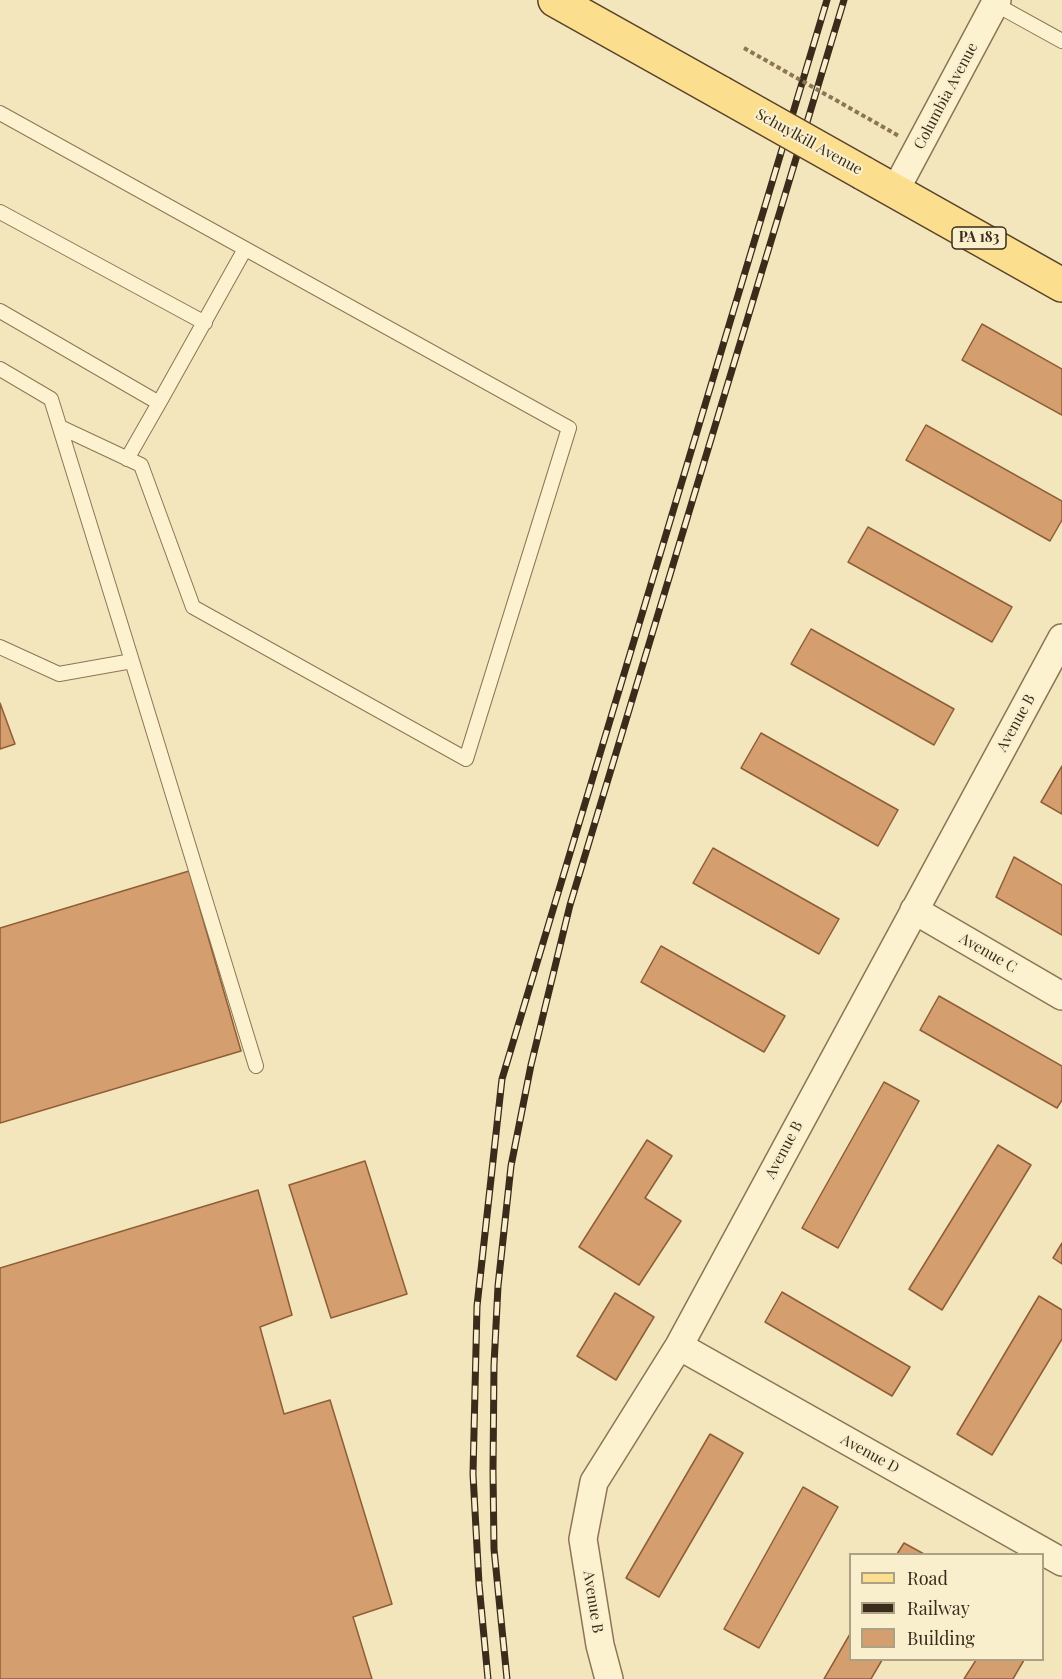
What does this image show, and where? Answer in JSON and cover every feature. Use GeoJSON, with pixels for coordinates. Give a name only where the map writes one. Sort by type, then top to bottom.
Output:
{"type":"FeatureCollection","features":[{"type":"Feature","properties":{"kind":"main road","name":"Schuylkill Avenue"},"geometry":{"type":"LineString","coordinates":[[555,0],[1062,285]]}},
{"type":"Feature","properties":{"kind":"street","name":"Columbia Avenue"},"geometry":{"type":"LineString","coordinates":[[895,191],[996,2]]}},
{"type":"Feature","properties":{"kind":"street","name":"Avenue B"},"geometry":{"type":"LineString","coordinates":[[609,1679],[600,1645],[583,1539],[594,1482],[679,1346],[1062,638]]}},
{"type":"Feature","properties":{"kind":"street","name":"Avenue C"},"geometry":{"type":"LineString","coordinates":[[914,910],[1062,996]]}},
{"type":"Feature","properties":{"kind":"street","name":"Avenue D"},"geometry":{"type":"LineString","coordinates":[[679,1346],[1062,1562]]}},
{"type":"Feature","properties":{"kind":"lane"},"geometry":{"type":"LineString","coordinates":[[996,2],[1062,41]]}},
{"type":"Feature","properties":{"kind":"lane"},"geometry":{"type":"LineString","coordinates":[[0,113],[569,428],[466,759],[192,607],[141,465],[60,427]]}},
{"type":"Feature","properties":{"kind":"lane"},"geometry":{"type":"LineString","coordinates":[[0,212],[205,323]]}},
{"type":"Feature","properties":{"kind":"lane"},"geometry":{"type":"LineString","coordinates":[[127,459],[245,249]]}},
{"type":"Feature","properties":{"kind":"lane"},"geometry":{"type":"LineString","coordinates":[[0,312],[159,403]]}},
{"type":"Feature","properties":{"kind":"lane"},"geometry":{"type":"LineString","coordinates":[[0,369],[51,399],[256,1066]]}},
{"type":"Feature","properties":{"kind":"lane"},"geometry":{"type":"LineString","coordinates":[[0,647],[59,674],[132,661]]}},
{"type":"Feature","properties":{"kind":"path"},"geometry":{"type":"LineString","coordinates":[[744,48],[899,136]]}},
{"type":"Feature","properties":{"kind":"building"},"geometry":{"type":"Polygon","coordinates":[[[982,324],[1062,369],[1062,415],[962,360],[982,324]]]}},
{"type":"Feature","properties":{"kind":"building"},"geometry":{"type":"Polygon","coordinates":[[[926,425],[1062,501],[1062,520],[1050,541],[906,460],[926,425]]]}},
{"type":"Feature","properties":{"kind":"building"},"geometry":{"type":"Polygon","coordinates":[[[868,527],[1012,607],[992,642],[848,562],[868,527]]]}},
{"type":"Feature","properties":{"kind":"building"},"geometry":{"type":"Polygon","coordinates":[[[811,629],[954,709],[934,745],[791,664],[811,629]]]}},
{"type":"Feature","properties":{"kind":"building"},"geometry":{"type":"Polygon","coordinates":[[[0,703],[15,744],[0,749],[0,703]]]}},
{"type":"Feature","properties":{"kind":"building"},"geometry":{"type":"Polygon","coordinates":[[[761,733],[898,810],[878,846],[741,768],[761,733]]]}},
{"type":"Feature","properties":{"kind":"building"},"geometry":{"type":"Polygon","coordinates":[[[1062,766],[1062,814],[1041,802],[1062,766]]]}},
{"type":"Feature","properties":{"kind":"building"},"geometry":{"type":"Polygon","coordinates":[[[713,848],[839,919],[819,954],[693,883],[713,848]]]}},
{"type":"Feature","properties":{"kind":"building"},"geometry":{"type":"Polygon","coordinates":[[[1014,857],[1062,885],[1062,935],[996,897],[1014,857]]]}},
{"type":"Feature","properties":{"kind":"building"},"geometry":{"type":"Polygon","coordinates":[[[189,871],[241,1051],[0,1123],[0,928],[189,871]]]}},
{"type":"Feature","properties":{"kind":"building"},"geometry":{"type":"Polygon","coordinates":[[[661,946],[785,1016],[764,1052],[641,982],[661,946]]]}},
{"type":"Feature","properties":{"kind":"building"},"geometry":{"type":"Polygon","coordinates":[[[939,996],[1062,1066],[1062,1100],[1057,1108],[920,1030],[939,996]]]}},
{"type":"Feature","properties":{"kind":"building"},"geometry":{"type":"Polygon","coordinates":[[[884,1082],[919,1101],[838,1248],[802,1228],[884,1082]]]}},
{"type":"Feature","properties":{"kind":"building"},"geometry":{"type":"Polygon","coordinates":[[[647,1140],[672,1156],[645,1198],[681,1221],[639,1285],[579,1247],[647,1140]]]}},
{"type":"Feature","properties":{"kind":"building"},"geometry":{"type":"Polygon","coordinates":[[[998,1145],[1031,1165],[942,1310],[909,1289],[998,1145]]]}},
{"type":"Feature","properties":{"kind":"building"},"geometry":{"type":"Polygon","coordinates":[[[365,1161],[407,1294],[331,1318],[289,1185],[365,1161]]]}},
{"type":"Feature","properties":{"kind":"building"},"geometry":{"type":"Polygon","coordinates":[[[258,1190],[292,1315],[260,1327],[284,1414],[330,1400],[392,1604],[353,1617],[372,1679],[0,1679],[0,1268],[258,1190]]]}},
{"type":"Feature","properties":{"kind":"building"},"geometry":{"type":"Polygon","coordinates":[[[1062,1243],[1062,1264],[1053,1258],[1062,1243]]]}},
{"type":"Feature","properties":{"kind":"building"},"geometry":{"type":"Polygon","coordinates":[[[782,1292],[910,1367],[892,1396],[765,1322],[782,1292]]]}},
{"type":"Feature","properties":{"kind":"building"},"geometry":{"type":"Polygon","coordinates":[[[615,1293],[654,1317],[616,1380],[577,1356],[615,1293]]]}},
{"type":"Feature","properties":{"kind":"building"},"geometry":{"type":"Polygon","coordinates":[[[1039,1296],[1062,1310],[1062,1339],[992,1455],[957,1434],[1039,1296]]]}},
{"type":"Feature","properties":{"kind":"building"},"geometry":{"type":"Polygon","coordinates":[[[710,1434],[743,1453],[659,1597],[626,1578],[710,1434]]]}},
{"type":"Feature","properties":{"kind":"building"},"geometry":{"type":"Polygon","coordinates":[[[803,1487],[838,1507],[759,1648],[724,1629],[803,1487]]]}},
{"type":"Feature","properties":{"kind":"building"},"geometry":{"type":"Polygon","coordinates":[[[904,1543],[922,1553],[898,1553],[904,1543]]]}},
{"type":"Feature","properties":{"kind":"building"},"geometry":{"type":"Polygon","coordinates":[[[849,1636],[849,1661],[881,1661],[871,1679],[824,1679],[849,1636]]]}},
{"type":"Feature","properties":{"kind":"building"},"geometry":{"type":"Polygon","coordinates":[[[975,1661],[1023,1661],[1013,1679],[964,1679],[975,1661]]]}},
{"type":"Feature","properties":{"kind":"railway"},"geometry":{"type":"LineString","coordinates":[[488,1679],[479,1584],[473,1474],[477,1306],[502,1079],[827,0]]}},
{"type":"Feature","properties":{"kind":"railway"},"geometry":{"type":"LineString","coordinates":[[507,1679],[494,1549],[494,1365],[498,1286],[511,1166],[531,1065],[570,905],[844,0]]}}]}
